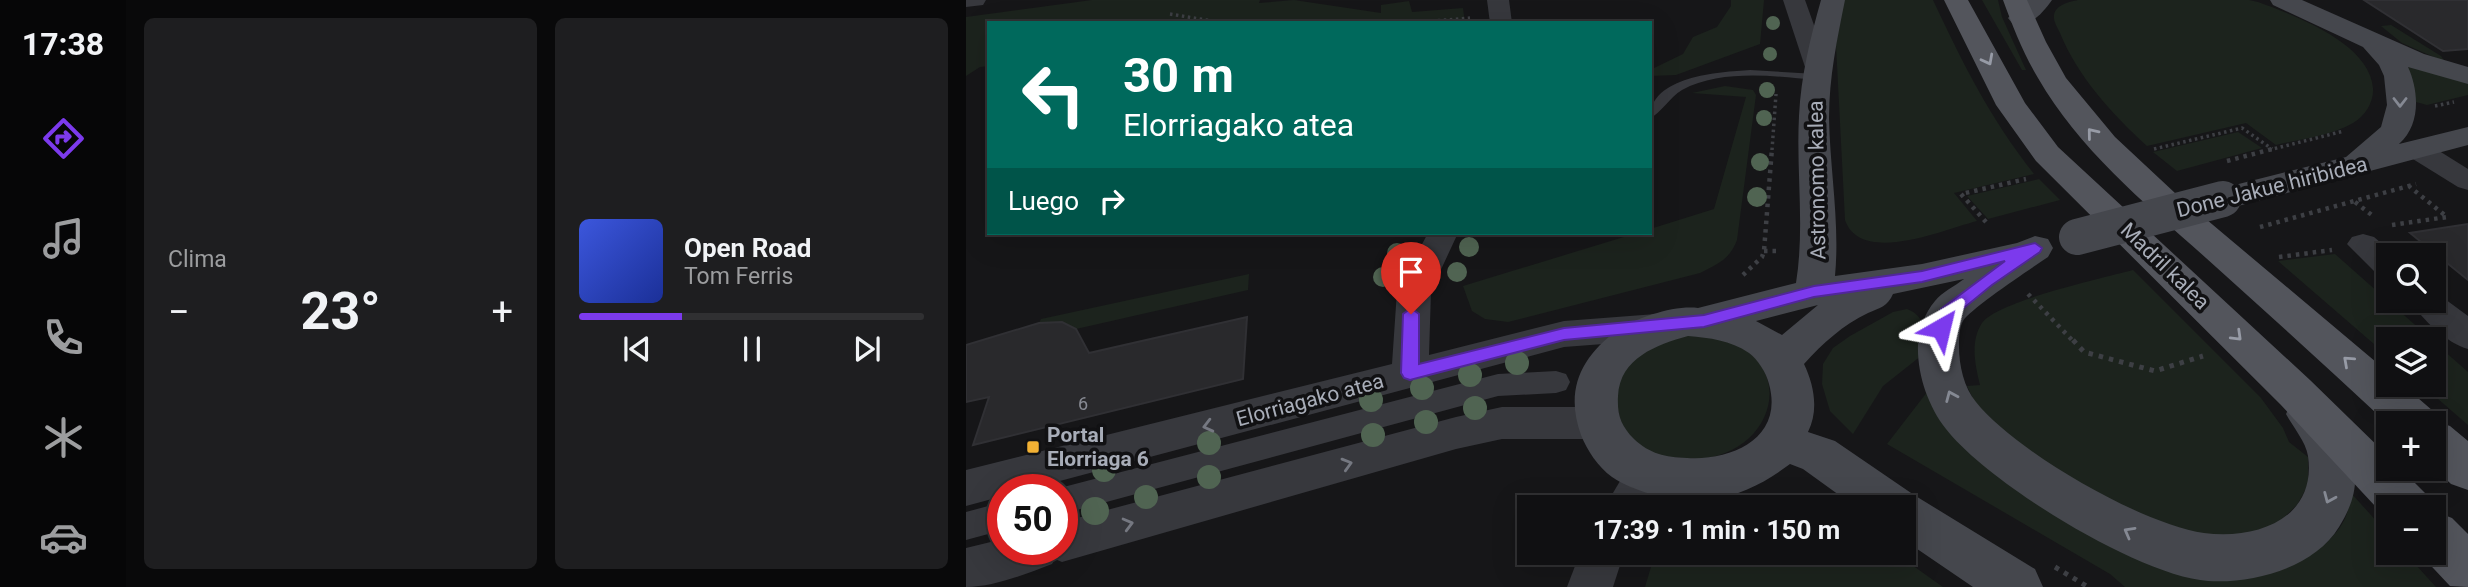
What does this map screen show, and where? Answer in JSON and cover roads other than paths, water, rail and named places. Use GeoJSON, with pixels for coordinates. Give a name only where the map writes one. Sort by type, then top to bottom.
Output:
{"type":"FeatureCollection","features":[{"type":"Feature","properties":{"kind":"main road","name":"Astronomo kalea"},"geometry":{"type":"LineString","coordinates":[[1814,292],[1819,253],[1814,118],[1817,72],[1833,0]]}},
{"type":"Feature","properties":{"kind":"main road","name":"Madril kalea"},"geometry":{"type":"LineString","coordinates":[[1956,0],[2011,105],[2047,154],[2295,392],[2395,495]]}},
{"type":"Feature","properties":{"kind":"main road"},"geometry":{"type":"LineString","coordinates":[[2283,0],[2414,60],[2468,76]]}},
{"type":"Feature","properties":{"kind":"main road"},"geometry":{"type":"LineString","coordinates":[[2025,6],[2050,75],[2096,139],[2140,181],[2402,411]]}},
{"type":"Feature","properties":{"kind":"main road"},"geometry":{"type":"LineString","coordinates":[[2356,165],[2396,131],[2402,104],[2398,76],[2392,62],[2374,43]]}},
{"type":"Feature","properties":{"kind":"main road","name":"Done Jakue hiribidea"},"geometry":{"type":"LineString","coordinates":[[2077,237],[2468,136]]}},
{"type":"Feature","properties":{"kind":"main road","name":"Elorriagako atea"},"geometry":{"type":"LineString","coordinates":[[1596,423],[1593,403],[1596,383],[1604,365],[1618,349],[1635,336],[1656,327],[1704,321],[1814,292],[1922,277],[2077,237]]}},
{"type":"Feature","properties":{"kind":"main road"},"geometry":{"type":"LineString","coordinates":[[2035,248],[1986,281],[1946,313],[1937,344],[1950,397],[1960,415],[1979,436],[2017,465],[2080,505],[2141,538],[2172,550],[2205,557],[2234,557],[2293,541],[2314,524],[2334,488],[2331,452],[2295,392]]}},
{"type":"Feature","properties":{"kind":"main road","name":"Elorriagako atea"},"geometry":{"type":"LineString","coordinates":[[1704,321],[1732,326],[1757,337],[1783,360],[1811,329],[1831,313],[1922,277]]}},
{"type":"Feature","properties":{"kind":"main road"},"geometry":{"type":"LineString","coordinates":[[1596,423],[1606,443],[1624,460],[1635,490],[1732,475],[1768,455],[1781,441],[1794,414],[1794,386],[1783,360]]}},
{"type":"Feature","properties":{"kind":"main road"},"geometry":{"type":"LineString","coordinates":[[1781,441],[1819,455],[1877,495]]}},
{"type":"Feature","properties":{"kind":"main road"},"geometry":{"type":"LineString","coordinates":[[2446,450],[2468,470]]}},
{"type":"Feature","properties":{"kind":"main road"},"geometry":{"type":"LineString","coordinates":[[1916,521],[2017,587]]}},
{"type":"Feature","properties":{"kind":"main road"},"geometry":{"type":"LineString","coordinates":[[2446,546],[2468,569]]}},
{"type":"Feature","properties":{"kind":"street"},"geometry":{"type":"LineString","coordinates":[[966,1],[975,0]]}},
{"type":"Feature","properties":{"kind":"street"},"geometry":{"type":"LineString","coordinates":[[1497,0],[1501,21]]}},
{"type":"Feature","properties":{"kind":"street","name":"Astronomo kalea"},"geometry":{"type":"LineString","coordinates":[[1794,0],[1804,23],[1817,72]]}},
{"type":"Feature","properties":{"kind":"street"},"geometry":{"type":"LineString","coordinates":[[2418,150],[2468,181]]}},
{"type":"Feature","properties":{"kind":"street"},"geometry":{"type":"LineString","coordinates":[[2365,234],[2376,249]]}},
{"type":"Feature","properties":{"kind":"street"},"geometry":{"type":"LineString","coordinates":[[1410,373],[1414,291],[1442,235]]}},
{"type":"Feature","properties":{"kind":"street"},"geometry":{"type":"LineString","coordinates":[[2442,313],[2468,336]]}},
{"type":"Feature","properties":{"kind":"street","name":"Elorriagako atea"},"geometry":{"type":"LineString","coordinates":[[966,488],[1564,334],[1656,327]]}},
{"type":"Feature","properties":{"kind":"street","name":"Elorriagako atea"},"geometry":{"type":"LineString","coordinates":[[1078,496],[1498,385],[1556,382]]}},
{"type":"Feature","properties":{"kind":"street"},"geometry":{"type":"LineString","coordinates":[[1078,538],[1456,433],[1502,423],[1596,423]]}},
{"type":"Feature","properties":{"kind":"street"},"geometry":{"type":"LineString","coordinates":[[966,526],[987,520]]}},
{"type":"Feature","properties":{"kind":"street"},"geometry":{"type":"LineString","coordinates":[[966,569],[987,563]]}},
{"type":"Feature","properties":{"kind":"street"},"geometry":{"type":"LineString","coordinates":[[1590,587],[1598,565]]}},
{"type":"Feature","properties":{"kind":"lane"},"geometry":{"type":"LineString","coordinates":[[1652,110],[1655,104],[1671,92],[1696,81],[1726,75],[1817,72]]}},
{"type":"Feature","properties":{"kind":"place","name":"Portal Elorriaga 6"},"geometry":{"type":"Point","coordinates":[1033,447]}}]}
